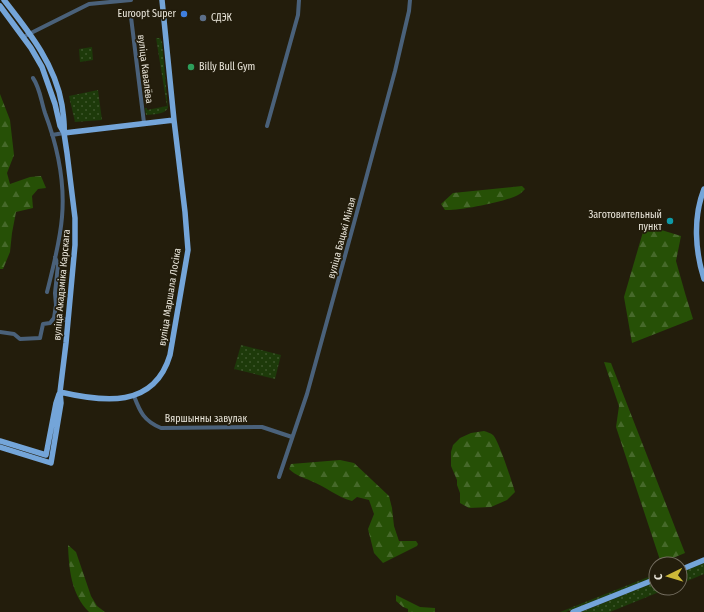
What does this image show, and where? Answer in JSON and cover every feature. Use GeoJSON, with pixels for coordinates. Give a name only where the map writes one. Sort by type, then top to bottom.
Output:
{"type":"FeatureCollection","features":[{"type":"Feature","properties":{"kind":"main road","name":"вуліца Акадэміка Карскага"},"geometry":{"type":"LineString","coordinates":[[4,0],[29,33],[49,64],[55,78],[64,119],[64,133],[71,177],[75,218],[74,256],[60,392]]}},
{"type":"Feature","properties":{"kind":"main road","name":"вуліца Маршала Лосіка"},"geometry":{"type":"LineString","coordinates":[[60,392],[109,399],[122,399],[134,396],[143,392],[153,384],[162,374],[168,362],[175,332],[188,250],[168,63],[165,49],[162,0]]}},
{"type":"Feature","properties":{"kind":"main road","name":"вуліца Акадэміка Карскага"},"geometry":{"type":"LineString","coordinates":[[0,6],[37,58],[46,76],[56,104],[60,126],[64,133]]}},
{"type":"Feature","properties":{"kind":"main road"},"geometry":{"type":"LineString","coordinates":[[64,133],[174,120]]}},
{"type":"Feature","properties":{"kind":"main road"},"geometry":{"type":"LineString","coordinates":[[704,189],[698,211],[696,239],[698,260],[704,279]]}},
{"type":"Feature","properties":{"kind":"main road"},"geometry":{"type":"LineString","coordinates":[[46,455],[56,403],[60,392]]}},
{"type":"Feature","properties":{"kind":"main road"},"geometry":{"type":"LineString","coordinates":[[0,447],[51,463],[61,403],[60,392]]}},
{"type":"Feature","properties":{"kind":"main road"},"geometry":{"type":"LineString","coordinates":[[0,441],[52,457]]}},
{"type":"Feature","properties":{"kind":"main road"},"geometry":{"type":"LineString","coordinates":[[688,567],[704,560]]}},
{"type":"Feature","properties":{"kind":"main road"},"geometry":{"type":"LineString","coordinates":[[573,612],[648,582]]}},
{"type":"Feature","properties":{"kind":"street"},"geometry":{"type":"LineString","coordinates":[[23,37],[89,4],[131,0]]}},
{"type":"Feature","properties":{"kind":"street"},"geometry":{"type":"LineString","coordinates":[[267,126],[298,15],[299,0]]}},
{"type":"Feature","properties":{"kind":"street","name":"вуліца Бацькі Міная"},"geometry":{"type":"LineString","coordinates":[[279,477],[308,394],[395,72],[409,11],[410,0]]}},
{"type":"Feature","properties":{"kind":"street","name":"вуліца Кавалёва"},"geometry":{"type":"LineString","coordinates":[[131,17],[144,123]]}},
{"type":"Feature","properties":{"kind":"street"},"geometry":{"type":"LineString","coordinates":[[33,78],[39,90],[52,135],[59,165],[62,194],[62,218],[47,292]]}},
{"type":"Feature","properties":{"kind":"street"},"geometry":{"type":"LineString","coordinates":[[52,135],[64,133]]}},
{"type":"Feature","properties":{"kind":"street"},"geometry":{"type":"LineString","coordinates":[[0,332],[14,334],[20,339],[40,338],[43,324],[50,323],[54,318],[58,265],[55,257]]}},
{"type":"Feature","properties":{"kind":"street"},"geometry":{"type":"LineString","coordinates":[[54,318],[68,320]]}},
{"type":"Feature","properties":{"kind":"street","name":"Вяршынны завулак"},"geometry":{"type":"LineString","coordinates":[[134,396],[144,417],[151,424],[161,428],[262,427],[292,437]]}},
{"type":"Feature","properties":{"kind":"green space"},"geometry":{"type":"Polygon","coordinates":[[[156,38],[160,38],[162,42],[168,108],[161,113],[146,115],[145,108],[147,108],[147,110],[167,106],[156,38]]]}},
{"type":"Feature","properties":{"kind":"green space"},"geometry":{"type":"Polygon","coordinates":[[[92,47],[93,60],[80,62],[79,49],[92,47]]]}},
{"type":"Feature","properties":{"kind":"green space"},"geometry":{"type":"Polygon","coordinates":[[[98,90],[102,120],[75,122],[69,96],[98,90]]]}},
{"type":"Feature","properties":{"kind":"green space"},"geometry":{"type":"Polygon","coordinates":[[[0,94],[10,120],[14,155],[7,173],[10,184],[30,177],[41,176],[46,188],[38,189],[32,196],[33,208],[16,212],[10,252],[3,269],[0,269],[0,94]]]}},
{"type":"Feature","properties":{"kind":"green space"},"geometry":{"type":"Polygon","coordinates":[[[522,186],[525,189],[518,195],[493,203],[451,210],[445,210],[441,204],[453,193],[522,186]]]}},
{"type":"Feature","properties":{"kind":"green space"},"geometry":{"type":"Polygon","coordinates":[[[645,225],[681,236],[676,261],[693,319],[632,343],[624,297],[645,225]]]}},
{"type":"Feature","properties":{"kind":"green space"},"geometry":{"type":"Polygon","coordinates":[[[241,345],[281,355],[275,379],[234,369],[241,345]]]}},
{"type":"Feature","properties":{"kind":"green space"},"geometry":{"type":"Polygon","coordinates":[[[604,362],[611,363],[685,553],[678,556],[659,556],[616,427],[619,406],[604,362]]]}},
{"type":"Feature","properties":{"kind":"green space"},"geometry":{"type":"Polygon","coordinates":[[[484,431],[492,434],[496,439],[515,492],[507,500],[491,507],[469,508],[460,503],[460,493],[457,480],[451,466],[451,452],[453,445],[460,438],[471,433],[484,431]]]}},
{"type":"Feature","properties":{"kind":"green space"},"geometry":{"type":"Polygon","coordinates":[[[340,460],[354,463],[389,496],[394,526],[399,541],[416,541],[418,544],[417,546],[383,563],[374,553],[368,529],[374,514],[369,500],[357,497],[352,501],[297,475],[289,469],[291,464],[340,460]]]}},
{"type":"Feature","properties":{"kind":"green space"},"geometry":{"type":"Polygon","coordinates":[[[68,545],[76,552],[91,596],[97,606],[105,612],[89,612],[78,597],[70,572],[68,545]]]}},
{"type":"Feature","properties":{"kind":"green space"},"geometry":{"type":"Polygon","coordinates":[[[704,563],[704,574],[688,581],[688,570],[704,563]]]}},
{"type":"Feature","properties":{"kind":"green space"},"geometry":{"type":"Polygon","coordinates":[[[648,577],[648,579],[566,612],[560,612],[648,577]]]}},
{"type":"Feature","properties":{"kind":"green space"},"geometry":{"type":"Polygon","coordinates":[[[648,585],[648,596],[649,596],[610,612],[581,612],[648,585]]]}},
{"type":"Feature","properties":{"kind":"green space"},"geometry":{"type":"Polygon","coordinates":[[[396,595],[420,607],[435,608],[435,612],[408,612],[408,609],[396,601],[396,595]]]}},
{"type":"Feature","properties":{"kind":"place","name":"Euroopt Super"},"geometry":{"type":"Point","coordinates":[184,14]}},
{"type":"Feature","properties":{"kind":"place","name":"СДЭК"},"geometry":{"type":"Point","coordinates":[203,18]}},
{"type":"Feature","properties":{"kind":"place","name":"Billy Bull Gym"},"geometry":{"type":"Point","coordinates":[191,67]}},
{"type":"Feature","properties":{"kind":"place","name":"Заготовительный пункт"},"geometry":{"type":"Point","coordinates":[670,221]}}]}
